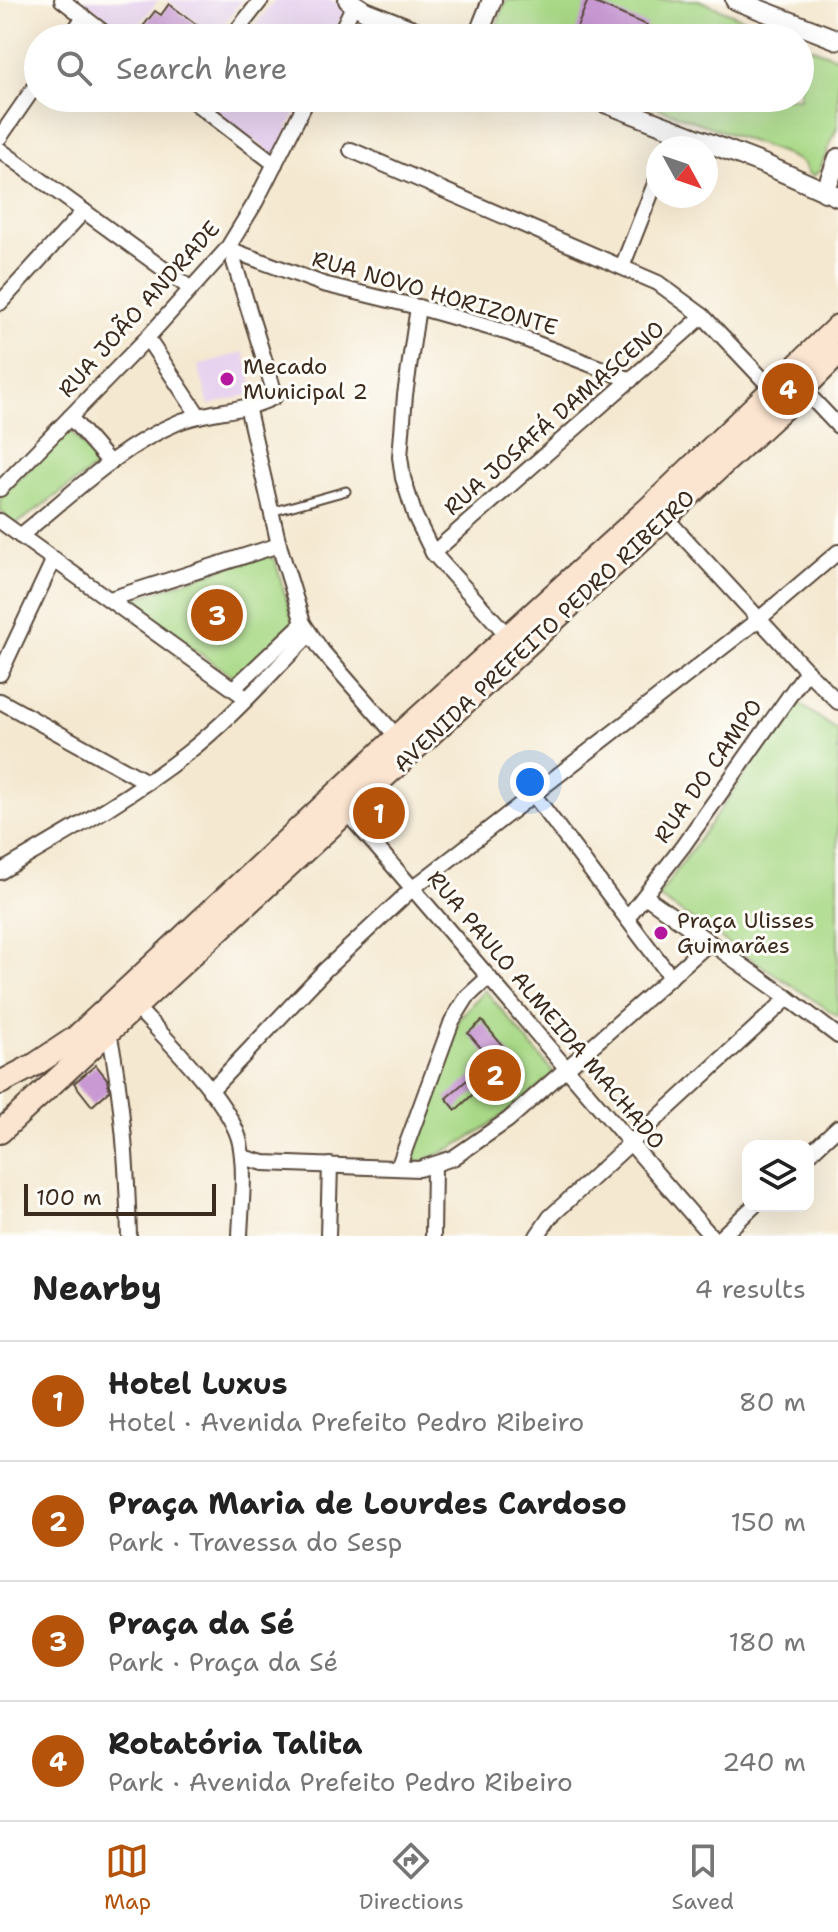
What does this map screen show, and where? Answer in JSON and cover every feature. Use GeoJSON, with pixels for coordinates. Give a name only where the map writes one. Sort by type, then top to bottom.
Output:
{"type":"FeatureCollection","features":[{"type":"Feature","properties":{"kind":"main road","name":"AVENIDA PREFEITO PEDRO RIBEIRO"},"geometry":{"type":"LineString","coordinates":[[788,390],[838,326]]}},
{"type":"Feature","properties":{"kind":"main road","name":"AVENIDA PREFEITO PEDRO RIBEIRO"},"geometry":{"type":"LineString","coordinates":[[0,1132],[27,1108],[103,1026],[404,745],[788,390],[838,354]]}},
{"type":"Feature","properties":{"kind":"main road","name":"AVENIDA PREFEITO PEDRO RIBEIRO"},"geometry":{"type":"LineString","coordinates":[[3,1082],[136,1007],[340,805]]}},
{"type":"Feature","properties":{"kind":"main road"},"geometry":{"type":"LineString","coordinates":[[3,1082],[10,1094],[27,1108]]}},
{"type":"Feature","properties":{"kind":"street"},"geometry":{"type":"LineString","coordinates":[[62,0],[93,24]]}},
{"type":"Feature","properties":{"kind":"street"},"geometry":{"type":"LineString","coordinates":[[242,24],[261,0]]}},
{"type":"Feature","properties":{"kind":"street"},"geometry":{"type":"LineString","coordinates":[[483,24],[492,0]]}},
{"type":"Feature","properties":{"kind":"street"},"geometry":{"type":"LineString","coordinates":[[735,0],[797,24]]}},
{"type":"Feature","properties":{"kind":"street"},"geometry":{"type":"LineString","coordinates":[[347,24],[359,4],[403,24]]}},
{"type":"Feature","properties":{"kind":"street"},"geometry":{"type":"LineString","coordinates":[[79,24],[84,17]]}},
{"type":"Feature","properties":{"kind":"street"},"geometry":{"type":"LineString","coordinates":[[814,31],[838,40]]}},
{"type":"Feature","properties":{"kind":"street"},"geometry":{"type":"LineString","coordinates":[[0,137],[24,102]]}},
{"type":"Feature","properties":{"kind":"street"},"geometry":{"type":"LineString","coordinates":[[207,112],[275,164]]}},
{"type":"Feature","properties":{"kind":"street","name":"RUA JOÃO ANDRADE"},"geometry":{"type":"LineString","coordinates":[[0,489],[191,289],[232,251],[301,112]]}},
{"type":"Feature","properties":{"kind":"street"},"geometry":{"type":"LineString","coordinates":[[629,112],[832,195],[838,158]]}},
{"type":"Feature","properties":{"kind":"street"},"geometry":{"type":"LineString","coordinates":[[674,136],[676,130]]}},
{"type":"Feature","properties":{"kind":"street"},"geometry":{"type":"LineString","coordinates":[[0,150],[191,289]]}},
{"type":"Feature","properties":{"kind":"street"},"geometry":{"type":"LineString","coordinates":[[351,150],[658,283],[703,316],[788,390],[838,426]]}},
{"type":"Feature","properties":{"kind":"street"},"geometry":{"type":"LineString","coordinates":[[622,267],[646,206]]}},
{"type":"Feature","properties":{"kind":"street"},"geometry":{"type":"LineString","coordinates":[[0,303],[84,211]]}},
{"type":"Feature","properties":{"kind":"street"},"geometry":{"type":"LineString","coordinates":[[20,536],[110,463],[161,431],[199,416],[247,406],[275,394],[232,251]]}},
{"type":"Feature","properties":{"kind":"street","name":"RUA NOVO HORIZONTE"},"geometry":{"type":"LineString","coordinates":[[232,251],[323,284],[509,333],[631,380]]}},
{"type":"Feature","properties":{"kind":"street"},"geometry":{"type":"LineString","coordinates":[[418,307],[405,395],[400,457],[415,516],[433,553],[515,643]]}},
{"type":"Feature","properties":{"kind":"street","name":"RUA JOSAFÁ DAMASCENO"},"geometry":{"type":"LineString","coordinates":[[433,553],[703,316]]}},
{"type":"Feature","properties":{"kind":"street"},"geometry":{"type":"LineString","coordinates":[[147,338],[199,416]]}},
{"type":"Feature","properties":{"kind":"street"},"geometry":{"type":"LineString","coordinates":[[247,406],[279,545],[306,629],[404,745]]}},
{"type":"Feature","properties":{"kind":"street"},"geometry":{"type":"LineString","coordinates":[[70,417],[110,463]]}},
{"type":"Feature","properties":{"kind":"street"},"geometry":{"type":"LineString","coordinates":[[659,511],[838,702]]}},
{"type":"Feature","properties":{"kind":"street"},"geometry":{"type":"LineString","coordinates":[[0,521],[246,698]]}},
{"type":"Feature","properties":{"kind":"street"},"geometry":{"type":"LineString","coordinates":[[110,599],[279,545]]}},
{"type":"Feature","properties":{"kind":"street"},"geometry":{"type":"LineString","coordinates":[[210,1091],[325,970],[413,888],[759,619],[838,552]]}},
{"type":"Feature","properties":{"kind":"street"},"geometry":{"type":"LineString","coordinates":[[0,674],[54,559]]}},
{"type":"Feature","properties":{"kind":"street"},"geometry":{"type":"LineString","coordinates":[[234,688],[306,629]]}},
{"type":"Feature","properties":{"kind":"street"},"geometry":{"type":"LineString","coordinates":[[0,872],[147,782],[215,730],[306,629]]}},
{"type":"Feature","properties":{"kind":"street","name":"RUA DO CAMPO"},"geometry":{"type":"LineString","coordinates":[[627,918],[807,671]]}},
{"type":"Feature","properties":{"kind":"street"},"geometry":{"type":"LineString","coordinates":[[0,701],[147,782]]}},
{"type":"Feature","properties":{"kind":"street"},"geometry":{"type":"LineString","coordinates":[[533,794],[671,977]]}},
{"type":"Feature","properties":{"kind":"street","name":"RUA PAULO ALMEIDA MACHADO"},"geometry":{"type":"LineString","coordinates":[[340,805],[711,1236]]}},
{"type":"Feature","properties":{"kind":"street"},"geometry":{"type":"LineString","coordinates":[[645,896],[838,1036]]}},
{"type":"Feature","properties":{"kind":"street"},"geometry":{"type":"LineString","coordinates":[[242,1157],[264,1163],[398,1168],[434,1165],[453,1158],[481,1140],[566,1071],[709,943]]}},
{"type":"Feature","properties":{"kind":"street"},"geometry":{"type":"LineString","coordinates":[[398,1168],[452,1021],[467,997],[489,977]]}},
{"type":"Feature","properties":{"kind":"street"},"geometry":{"type":"LineString","coordinates":[[537,1236],[550,1217],[788,998]]}},
{"type":"Feature","properties":{"kind":"street"},"geometry":{"type":"LineString","coordinates":[[136,1007],[210,1091],[233,1124],[242,1157],[240,1236]]}},
{"type":"Feature","properties":{"kind":"street"},"geometry":{"type":"LineString","coordinates":[[103,1026],[122,1108],[129,1236]]}},
{"type":"Feature","properties":{"kind":"street"},"geometry":{"type":"LineString","coordinates":[[814,1149],[838,1127]]}},
{"type":"Feature","properties":{"kind":"street"},"geometry":{"type":"LineString","coordinates":[[328,1236],[330,1165]]}},
{"type":"Feature","properties":{"kind":"street"},"geometry":{"type":"LineString","coordinates":[[433,1236],[434,1165]]}},
{"type":"Feature","properties":{"kind":"street"},"geometry":{"type":"LineString","coordinates":[[722,1236],[748,1212]]}},
{"type":"Feature","properties":{"kind":"lane"},"geometry":{"type":"LineString","coordinates":[[271,512],[346,491]]}},
{"type":"Feature","properties":{"kind":"shaded area"},"geometry":{"type":"Polygon","coordinates":[[[83,0],[158,0],[139,24],[114,24],[83,0]]]}},
{"type":"Feature","properties":{"kind":"shaded area"},"geometry":{"type":"Polygon","coordinates":[[[168,0],[242,0],[224,24],[199,24],[168,0]]]}},
{"type":"Feature","properties":{"kind":"shaded area"},"geometry":{"type":"Polygon","coordinates":[[[275,0],[332,0],[346,10],[339,24],[255,24],[275,0]]]}},
{"type":"Feature","properties":{"kind":"shaded area"},"geometry":{"type":"Polygon","coordinates":[[[214,112],[296,112],[275,155],[214,112]]]}},
{"type":"Feature","properties":{"kind":"shaded area","name":"Mecado Municipal 2"},"geometry":{"type":"Polygon","coordinates":[[[244,352],[255,393],[209,405],[198,365],[244,352]]]}},
{"type":"Feature","properties":{"kind":"green space"},"geometry":{"type":"Polygon","coordinates":[[[506,0],[699,0],[755,24],[497,24],[506,0]]]}},
{"type":"Feature","properties":{"kind":"green space"},"geometry":{"type":"Polygon","coordinates":[[[814,49],[838,58],[838,125],[819,171],[813,176],[803,163],[669,112],[814,112],[814,49]]]}},
{"type":"Feature","properties":{"kind":"green space"},"geometry":{"type":"Polygon","coordinates":[[[70,430],[99,465],[15,525],[0,510],[0,497],[70,430]]]}},
{"type":"Feature","properties":{"kind":"green space"},"geometry":{"type":"Polygon","coordinates":[[[264,554],[275,560],[293,622],[243,672],[231,675],[134,608],[133,602],[137,598],[264,554]]]}},
{"type":"Feature","properties":{"kind":"green space"},"geometry":{"type":"Polygon","coordinates":[[[797,702],[838,731],[838,1016],[658,897],[797,702]]]}},
{"type":"Feature","properties":{"kind":"green space"},"geometry":{"type":"Polygon","coordinates":[[[485,990],[554,1073],[490,1124],[456,1146],[418,1163],[408,1155],[460,1017],[485,990]]]}},
{"type":"Feature","properties":{"kind":"building"},"geometry":{"type":"Polygon","coordinates":[[[588,0],[645,24],[578,24],[588,0]]]}},
{"type":"Feature","properties":{"kind":"building"},"geometry":{"type":"Polygon","coordinates":[[[169,4],[196,24],[145,24],[155,11],[161,15],[169,4]]]}},
{"type":"Feature","properties":{"kind":"building"},"geometry":{"type":"Polygon","coordinates":[[[381,799],[395,814],[376,829],[364,815],[381,799]]]}},
{"type":"Feature","properties":{"kind":"building"},"geometry":{"type":"Polygon","coordinates":[[[482,1021],[517,1063],[487,1087],[484,1084],[456,1110],[446,1098],[474,1074],[471,1071],[488,1056],[468,1033],[482,1021]]]}},
{"type":"Feature","properties":{"kind":"building"},"geometry":{"type":"Polygon","coordinates":[[[96,1065],[107,1079],[109,1091],[92,1106],[74,1083],[96,1065]]]}},
{"type":"Feature","properties":{"kind":"place","name":"Mecado Municipal 2"},"geometry":{"type":"Point","coordinates":[227,379]}},
{"type":"Feature","properties":{"kind":"place","name":"Rotatória Talita"},"geometry":{"type":"Point","coordinates":[788,389]}},
{"type":"Feature","properties":{"kind":"place","name":"Praça da Sé"},"geometry":{"type":"Point","coordinates":[217,615]}},
{"type":"Feature","properties":{"kind":"place","name":"Hotel Luxus"},"geometry":{"type":"Point","coordinates":[379,813]}},
{"type":"Feature","properties":{"kind":"place","name":"Praça Ulisses Guimarães"},"geometry":{"type":"Point","coordinates":[661,933]}},
{"type":"Feature","properties":{"kind":"place","name":"Praça Maria de Lourdes Cardoso"},"geometry":{"type":"Point","coordinates":[495,1075]}}]}
